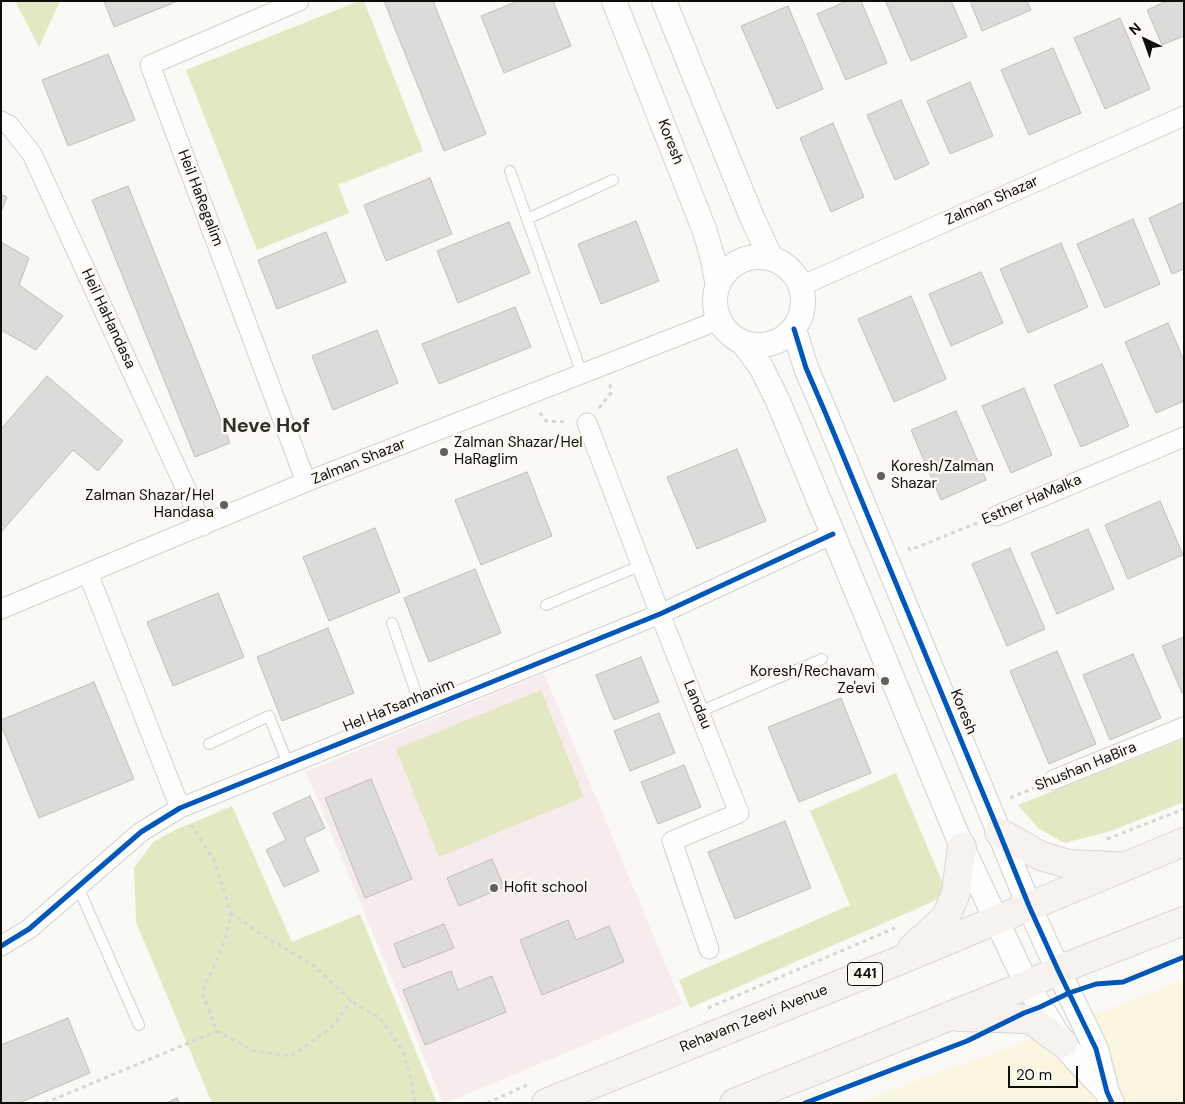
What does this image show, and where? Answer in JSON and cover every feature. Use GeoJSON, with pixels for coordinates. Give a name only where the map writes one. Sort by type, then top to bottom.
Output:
{"type":"FeatureCollection","features":[{"type":"Feature","properties":{"kind":"main road"},"geometry":{"type":"LineString","coordinates":[[999,832],[1041,856],[1068,864],[1125,867]]}},
{"type":"Feature","properties":{"kind":"main road","name":"Rehavam Zeevi Avenue"},"geometry":{"type":"LineString","coordinates":[[539,1093],[898,961],[1184,842]]}},
{"type":"Feature","properties":{"kind":"main road"},"geometry":{"type":"LineString","coordinates":[[898,961],[946,917],[956,893],[962,847]]}},
{"type":"Feature","properties":{"kind":"main road"},"geometry":{"type":"LineString","coordinates":[[734,1103],[950,1017],[1058,970],[1184,921]]}},
{"type":"Feature","properties":{"kind":"main road"},"geometry":{"type":"LineString","coordinates":[[950,1017],[1030,1019],[1062,1043]]}},
{"type":"Feature","properties":{"kind":"street","name":"Heil HaRegalim"},"geometry":{"type":"LineString","coordinates":[[298,1],[150,65],[306,482]]}},
{"type":"Feature","properties":{"kind":"street","name":"Koresh"},"geometry":{"type":"LineString","coordinates":[[614,1],[704,229],[712,255],[718,286]]}},
{"type":"Feature","properties":{"kind":"street"},"geometry":{"type":"LineString","coordinates":[[664,1],[770,258]]}},
{"type":"Feature","properties":{"kind":"street","name":"Zalman Shazar"},"geometry":{"type":"LineString","coordinates":[[801,286],[1184,116]]}},
{"type":"Feature","properties":{"kind":"street","name":"Heil HaHandasa"},"geometry":{"type":"LineString","coordinates":[[1,121],[9,125],[32,154],[203,526]]}},
{"type":"Feature","properties":{"kind":"street"},"geometry":{"type":"LineString","coordinates":[[758,257],[770,258],[789,268],[796,276],[804,297],[803,308],[800,320],[784,338],[771,344],[757,346],[744,343],[733,337],[725,329],[719,320],[715,297],[724,274],[739,262],[758,257]]}},
{"type":"Feature","properties":{"kind":"street","name":"Zalman Shazar"},"geometry":{"type":"LineString","coordinates":[[1,609],[306,482],[719,320]]}},
{"type":"Feature","properties":{"kind":"street","name":"Koresh"},"geometry":{"type":"LineString","coordinates":[[794,329],[806,368],[1029,906],[1096,1050],[1110,1098]]}},
{"type":"Feature","properties":{"kind":"street","name":"Koresh"},"geometry":{"type":"LineString","coordinates":[[744,343],[761,366],[778,401],[962,847],[1027,985],[1062,1043],[1110,1098]]}},
{"type":"Feature","properties":{"kind":"street","name":"Landau"},"geometry":{"type":"LineString","coordinates":[[587,423],[660,614],[740,813],[672,841],[709,949]]}},
{"type":"Feature","properties":{"kind":"street","name":"Esther HaMalka"},"geometry":{"type":"LineString","coordinates":[[996,516],[1184,437]]}},
{"type":"Feature","properties":{"kind":"street","name":"Hel HaTsanhanim"},"geometry":{"type":"LineString","coordinates":[[1,946],[29,929],[141,832],[180,808],[660,614],[833,534]]}},
{"type":"Feature","properties":{"kind":"street"},"geometry":{"type":"LineString","coordinates":[[88,573],[180,808]]}},
{"type":"Feature","properties":{"kind":"street","name":"Shushan HaBira"},"geometry":{"type":"LineString","coordinates":[[1053,780],[1184,727]]}},
{"type":"Feature","properties":{"kind":"lane"},"geometry":{"type":"LineString","coordinates":[[510,170],[582,374]]}},
{"type":"Feature","properties":{"kind":"lane"},"geometry":{"type":"LineString","coordinates":[[527,220],[613,180]]}},
{"type":"Feature","properties":{"kind":"lane"},"geometry":{"type":"LineString","coordinates":[[546,605],[642,565]]}},
{"type":"Feature","properties":{"kind":"lane"},"geometry":{"type":"LineString","coordinates":[[392,623],[422,710]]}},
{"type":"Feature","properties":{"kind":"lane"},"geometry":{"type":"LineString","coordinates":[[699,712],[822,659]]}},
{"type":"Feature","properties":{"kind":"lane"},"geometry":{"type":"LineString","coordinates":[[209,744],[269,716],[288,764]]}},
{"type":"Feature","properties":{"kind":"lane"},"geometry":{"type":"LineString","coordinates":[[78,887],[139,1026]]}},
{"type":"Feature","properties":{"kind":"path"},"geometry":{"type":"LineString","coordinates":[[526,395],[546,421],[587,423],[611,393],[609,363]]}},
{"type":"Feature","properties":{"kind":"path"},"geometry":{"type":"LineString","coordinates":[[180,808],[214,860],[231,913],[225,941],[202,993],[217,1031],[254,1051],[291,1056],[331,1028],[351,1001]]}},
{"type":"Feature","properties":{"kind":"path"},"geometry":{"type":"LineString","coordinates":[[1098,842],[1184,809]]}},
{"type":"Feature","properties":{"kind":"path"},"geometry":{"type":"LineString","coordinates":[[231,913],[262,935],[314,965],[351,1001],[380,1018],[403,1052],[411,1079],[415,1103]]}},
{"type":"Feature","properties":{"kind":"path"},"geometry":{"type":"LineString","coordinates":[[703,1010],[902,925]]}},
{"type":"Feature","properties":{"kind":"path"},"geometry":{"type":"LineString","coordinates":[[45,1103],[217,1031]]}},
{"type":"Feature","properties":{"kind":"path"},"geometry":{"type":"LineString","coordinates":[[486,1103],[539,1093]]}},
{"type":"Feature","properties":{"kind":"shaded area","name":"Hofit school"},"geometry":{"type":"Polygon","coordinates":[[[544,673],[682,1004],[443,1103],[306,772],[544,673]]]}},
{"type":"Feature","properties":{"kind":"green space"},"geometry":{"type":"Polygon","coordinates":[[[15,1],[60,1],[39,47],[15,1]]]}},
{"type":"Feature","properties":{"kind":"green space"},"geometry":{"type":"Polygon","coordinates":[[[359,1],[364,1],[423,151],[338,185],[349,213],[257,250],[186,70],[359,1]]]}},
{"type":"Feature","properties":{"kind":"green space"},"geometry":{"type":"Polygon","coordinates":[[[541,690],[584,797],[439,857],[396,749],[541,690]]]}},
{"type":"Feature","properties":{"kind":"green space"},"geometry":{"type":"Polygon","coordinates":[[[1184,739],[1184,802],[1108,832],[1064,843],[1038,828],[1018,805],[1184,739]]]}},
{"type":"Feature","properties":{"kind":"green space"},"geometry":{"type":"Polygon","coordinates":[[[896,773],[947,893],[932,902],[690,1008],[679,980],[850,905],[810,811],[896,773]]]}},
{"type":"Feature","properties":{"kind":"green space"},"geometry":{"type":"Polygon","coordinates":[[[232,806],[292,942],[360,914],[437,1103],[212,1103],[136,922],[134,868],[153,842],[175,830],[232,806]]]}},
{"type":"Feature","properties":{"kind":"sand"},"geometry":{"type":"Polygon","coordinates":[[[1184,980],[1184,1103],[856,1103],[1047,1034],[1184,980]]]}},
{"type":"Feature","properties":{"kind":"building"},"geometry":{"type":"Polygon","coordinates":[[[104,1],[178,1],[114,27],[104,1]]]}},
{"type":"Feature","properties":{"kind":"building"},"geometry":{"type":"Polygon","coordinates":[[[384,1],[433,1],[486,134],[444,151],[384,1]]]}},
{"type":"Feature","properties":{"kind":"building"},"geometry":{"type":"Polygon","coordinates":[[[518,1],[553,1],[571,46],[504,73],[481,16],[518,1]]]}},
{"type":"Feature","properties":{"kind":"building"},"geometry":{"type":"Polygon","coordinates":[[[847,1],[861,1],[887,63],[846,80],[817,14],[847,1]]]}},
{"type":"Feature","properties":{"kind":"building"},"geometry":{"type":"Polygon","coordinates":[[[951,1],[967,37],[911,61],[886,2],[951,1]]]}},
{"type":"Feature","properties":{"kind":"building"},"geometry":{"type":"Polygon","coordinates":[[[970,1],[1027,1],[1031,10],[982,31],[970,1]]]}},
{"type":"Feature","properties":{"kind":"building"},"geometry":{"type":"Polygon","coordinates":[[[1167,1],[1184,1],[1184,36],[1162,45],[1147,10],[1167,1]]]}},
{"type":"Feature","properties":{"kind":"building"},"geometry":{"type":"Polygon","coordinates":[[[788,6],[823,89],[777,109],[741,26],[788,6]]]}},
{"type":"Feature","properties":{"kind":"building"},"geometry":{"type":"Polygon","coordinates":[[[1120,18],[1150,89],[1105,109],[1074,38],[1120,18]]]}},
{"type":"Feature","properties":{"kind":"building"},"geometry":{"type":"Polygon","coordinates":[[[1053,48],[1081,113],[1029,135],[1001,70],[1053,48]]]}},
{"type":"Feature","properties":{"kind":"building"},"geometry":{"type":"Polygon","coordinates":[[[108,54],[135,120],[68,146],[42,80],[108,54]]]}},
{"type":"Feature","properties":{"kind":"building"},"geometry":{"type":"Polygon","coordinates":[[[970,82],[993,136],[950,154],[927,101],[970,82]]]}},
{"type":"Feature","properties":{"kind":"building"},"geometry":{"type":"Polygon","coordinates":[[[901,100],[929,164],[895,180],[867,115],[901,100]]]}},
{"type":"Feature","properties":{"kind":"building"},"geometry":{"type":"Polygon","coordinates":[[[833,123],[864,197],[831,212],[800,138],[833,123]]]}},
{"type":"Feature","properties":{"kind":"building"},"geometry":{"type":"Polygon","coordinates":[[[430,178],[452,234],[386,261],[364,205],[430,178]]]}},
{"type":"Feature","properties":{"kind":"building"},"geometry":{"type":"Polygon","coordinates":[[[128,186],[230,443],[195,457],[92,200],[128,186]]]}},
{"type":"Feature","properties":{"kind":"building"},"geometry":{"type":"Polygon","coordinates":[[[1,194],[7,197],[1,212],[1,194]]]}},
{"type":"Feature","properties":{"kind":"building"},"geometry":{"type":"Polygon","coordinates":[[[1184,202],[1184,269],[1172,274],[1149,218],[1184,202]]]}},
{"type":"Feature","properties":{"kind":"building"},"geometry":{"type":"Polygon","coordinates":[[[1133,219],[1160,284],[1105,308],[1077,244],[1133,219]]]}},
{"type":"Feature","properties":{"kind":"building"},"geometry":{"type":"Polygon","coordinates":[[[636,221],[659,281],[601,304],[578,244],[636,221]]]}},
{"type":"Feature","properties":{"kind":"building"},"geometry":{"type":"Polygon","coordinates":[[[509,222],[530,273],[458,303],[437,251],[509,222]]]}},
{"type":"Feature","properties":{"kind":"building"},"geometry":{"type":"Polygon","coordinates":[[[326,232],[346,282],[277,309],[258,260],[326,232]]]}},
{"type":"Feature","properties":{"kind":"building"},"geometry":{"type":"Polygon","coordinates":[[[1,242],[29,258],[19,285],[63,316],[36,350],[1,330],[1,242]]]}},
{"type":"Feature","properties":{"kind":"building"},"geometry":{"type":"Polygon","coordinates":[[[1061,243],[1088,307],[1028,333],[1000,269],[1061,243]]]}},
{"type":"Feature","properties":{"kind":"building"},"geometry":{"type":"Polygon","coordinates":[[[981,272],[1003,323],[951,346],[929,294],[981,272]]]}},
{"type":"Feature","properties":{"kind":"building"},"geometry":{"type":"Polygon","coordinates":[[[911,296],[946,379],[894,402],[858,319],[911,296]]]}},
{"type":"Feature","properties":{"kind":"building"},"geometry":{"type":"Polygon","coordinates":[[[515,307],[531,347],[439,384],[422,344],[515,307]]]}},
{"type":"Feature","properties":{"kind":"building"},"geometry":{"type":"Polygon","coordinates":[[[1168,323],[1184,361],[1184,401],[1156,413],[1125,342],[1168,323]]]}},
{"type":"Feature","properties":{"kind":"building"},"geometry":{"type":"Polygon","coordinates":[[[377,330],[398,383],[333,410],[312,356],[377,330]]]}},
{"type":"Feature","properties":{"kind":"building"},"geometry":{"type":"Polygon","coordinates":[[[1102,364],[1129,426],[1081,447],[1054,385],[1102,364]]]}},
{"type":"Feature","properties":{"kind":"building"},"geometry":{"type":"Polygon","coordinates":[[[47,376],[123,441],[98,471],[73,450],[1,532],[1,429],[47,376]]]}},
{"type":"Feature","properties":{"kind":"building"},"geometry":{"type":"Polygon","coordinates":[[[1024,388],[1052,455],[1011,473],[982,406],[1024,388]]]}},
{"type":"Feature","properties":{"kind":"building"},"geometry":{"type":"Polygon","coordinates":[[[956,411],[986,480],[941,500],[911,430],[956,411]]]}},
{"type":"Feature","properties":{"kind":"building"},"geometry":{"type":"Polygon","coordinates":[[[737,449],[766,521],[697,549],[667,477],[737,449]]]}},
{"type":"Feature","properties":{"kind":"building"},"geometry":{"type":"Polygon","coordinates":[[[527,472],[552,536],[481,565],[455,500],[527,472]]]}},
{"type":"Feature","properties":{"kind":"building"},"geometry":{"type":"Polygon","coordinates":[[[1160,501],[1183,555],[1128,579],[1105,525],[1160,501]]]}},
{"type":"Feature","properties":{"kind":"building"},"geometry":{"type":"Polygon","coordinates":[[[375,528],[400,592],[329,621],[303,557],[375,528]]]}},
{"type":"Feature","properties":{"kind":"building"},"geometry":{"type":"Polygon","coordinates":[[[1088,529],[1114,589],[1057,614],[1031,553],[1088,529]]]}},
{"type":"Feature","properties":{"kind":"building"},"geometry":{"type":"Polygon","coordinates":[[[1010,548],[1045,629],[1007,646],[972,564],[1010,548]]]}},
{"type":"Feature","properties":{"kind":"building"},"geometry":{"type":"Polygon","coordinates":[[[475,569],[501,633],[429,662],[404,598],[475,569]]]}},
{"type":"Feature","properties":{"kind":"building"},"geometry":{"type":"Polygon","coordinates":[[[218,593],[244,657],[173,686],[147,622],[218,593]]]}},
{"type":"Feature","properties":{"kind":"building"},"geometry":{"type":"Polygon","coordinates":[[[328,628],[354,693],[282,721],[257,657],[328,628]]]}},
{"type":"Feature","properties":{"kind":"building"},"geometry":{"type":"Polygon","coordinates":[[[1184,637],[1184,692],[1182,693],[1162,646],[1184,637]]]}},
{"type":"Feature","properties":{"kind":"building"},"geometry":{"type":"Polygon","coordinates":[[[1057,651],[1096,744],[1049,764],[1010,671],[1057,651]]]}},
{"type":"Feature","properties":{"kind":"building"},"geometry":{"type":"Polygon","coordinates":[[[1133,654],[1161,718],[1110,740],[1083,675],[1133,654]]]}},
{"type":"Feature","properties":{"kind":"building"},"geometry":{"type":"Polygon","coordinates":[[[641,657],[659,702],[614,720],[596,675],[641,657]]]}},
{"type":"Feature","properties":{"kind":"building"},"geometry":{"type":"Polygon","coordinates":[[[94,682],[134,779],[39,818],[1,725],[1,720],[94,682]]]}},
{"type":"Feature","properties":{"kind":"building"},"geometry":{"type":"Polygon","coordinates":[[[841,698],[871,773],[799,802],[768,727],[841,698]]]}},
{"type":"Feature","properties":{"kind":"building"},"geometry":{"type":"Polygon","coordinates":[[[659,713],[675,753],[630,771],[614,731],[659,713]]]}},
{"type":"Feature","properties":{"kind":"building"},"geometry":{"type":"Polygon","coordinates":[[[684,765],[701,807],[658,824],[641,782],[684,765]]]}},
{"type":"Feature","properties":{"kind":"building"},"geometry":{"type":"Polygon","coordinates":[[[371,779],[412,879],[365,898],[325,798],[371,779]]]}},
{"type":"Feature","properties":{"kind":"building"},"geometry":{"type":"Polygon","coordinates":[[[310,796],[325,828],[304,838],[319,871],[284,887],[266,850],[286,840],[273,813],[310,796]]]}},
{"type":"Feature","properties":{"kind":"building"},"geometry":{"type":"Polygon","coordinates":[[[785,821],[811,888],[735,919],[708,852],[785,821]]]}},
{"type":"Feature","properties":{"kind":"building"},"geometry":{"type":"Polygon","coordinates":[[[492,859],[504,887],[459,906],[447,878],[492,859]]]}},
{"type":"Feature","properties":{"kind":"building"},"geometry":{"type":"Polygon","coordinates":[[[568,920],[576,940],[609,926],[624,962],[542,995],[520,940],[568,920]]]}},
{"type":"Feature","properties":{"kind":"building"},"geometry":{"type":"Polygon","coordinates":[[[444,924],[454,948],[403,968],[394,944],[444,924]]]}},
{"type":"Feature","properties":{"kind":"building"},"geometry":{"type":"Polygon","coordinates":[[[451,971],[458,990],[492,976],[506,1012],[425,1045],[403,990],[451,971]]]}},
{"type":"Feature","properties":{"kind":"building"},"geometry":{"type":"Polygon","coordinates":[[[68,1018],[90,1073],[19,1103],[1,1103],[1,1045],[68,1018]]]}},
{"type":"Feature","properties":{"kind":"building"},"geometry":{"type":"Polygon","coordinates":[[[177,1098],[179,1103],[166,1103],[177,1098]]]}},
{"type":"Feature","properties":{"kind":"cycle path"},"geometry":{"type":"LineString","coordinates":[[794,329],[806,368],[1029,906],[1096,1049],[1107,1092],[1112,1103]]}},
{"type":"Feature","properties":{"kind":"cycle path"},"geometry":{"type":"LineString","coordinates":[[1,946],[29,929],[141,832],[180,808],[660,614],[833,534]]}},
{"type":"Feature","properties":{"kind":"cycle path"},"geometry":{"type":"LineString","coordinates":[[805,1103],[967,1041],[1069,993],[1096,984],[1123,982],[1184,957]]}},
{"type":"Feature","properties":{"kind":"place","name":"Zalman Shazar/Hel HaRaglim"},"geometry":{"type":"Point","coordinates":[444,452]}},
{"type":"Feature","properties":{"kind":"place","name":"Koresh/Zalman Shazar"},"geometry":{"type":"Point","coordinates":[881,476]}},
{"type":"Feature","properties":{"kind":"place","name":"Zalman Shazar/Hel Handasa"},"geometry":{"type":"Point","coordinates":[224,505]}},
{"type":"Feature","properties":{"kind":"place","name":"Koresh/Rechavam Ze'evi"},"geometry":{"type":"Point","coordinates":[885,681]}},
{"type":"Feature","properties":{"kind":"place","name":"Hofit school"},"geometry":{"type":"Point","coordinates":[494,888]}},
{"type":"Feature","properties":{"kind":"district","name":"Neve Hof"},"geometry":{"type":"Point","coordinates":[266,427]}}]}
